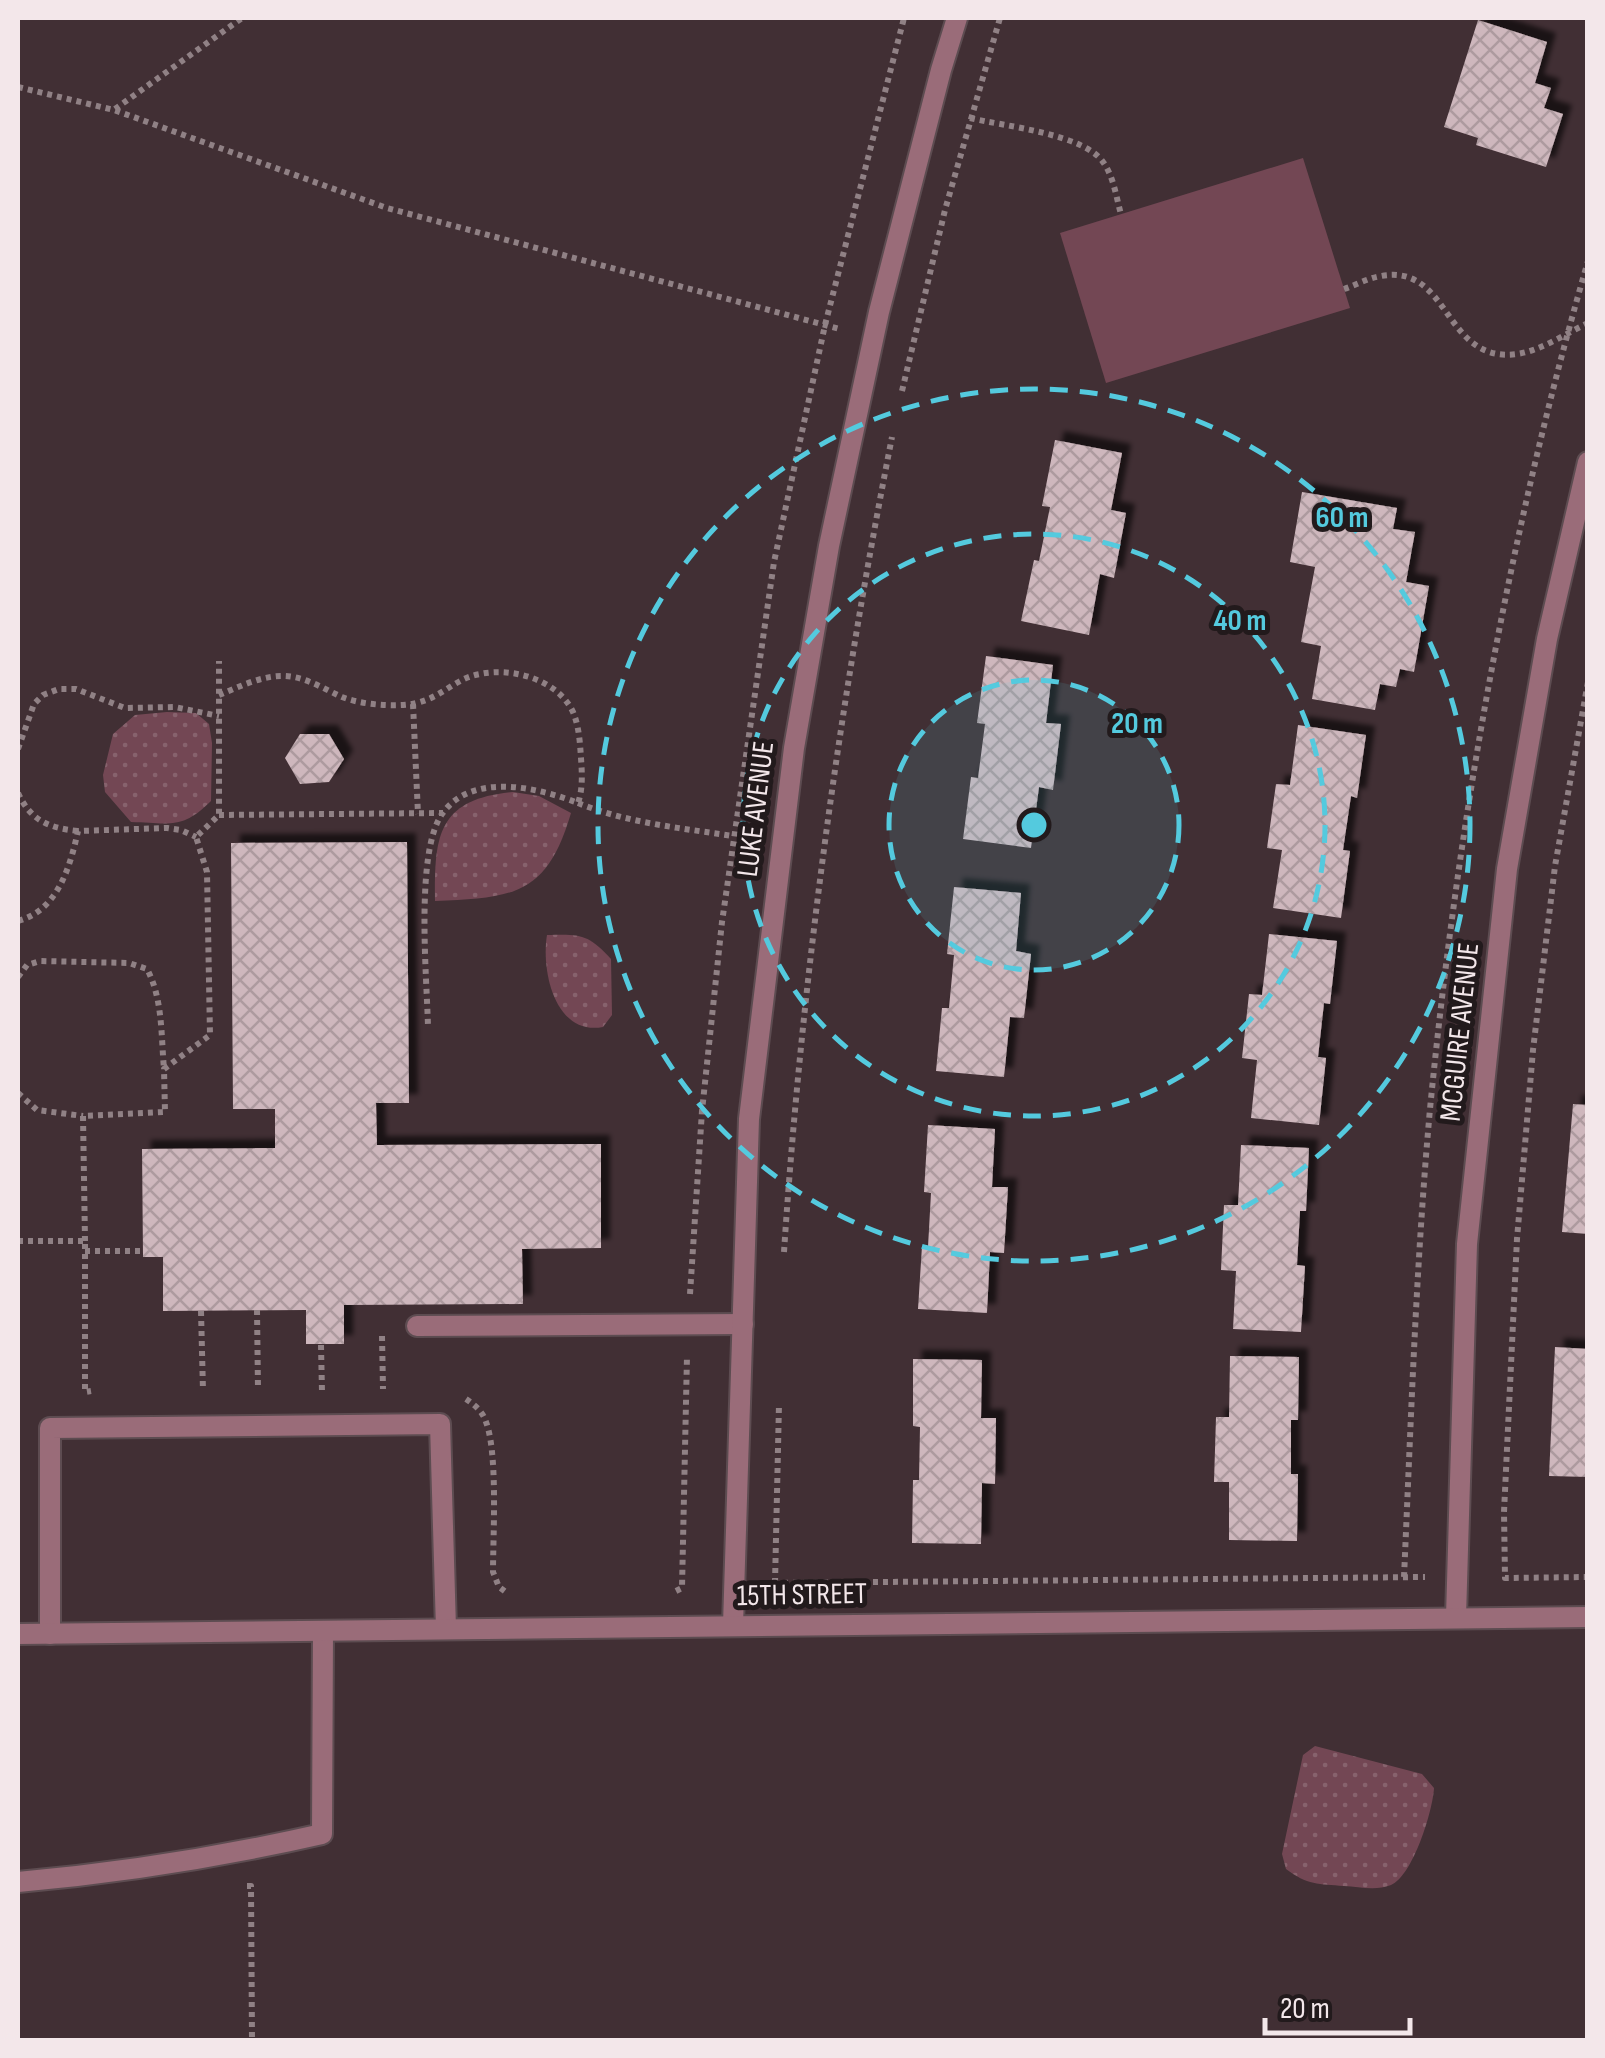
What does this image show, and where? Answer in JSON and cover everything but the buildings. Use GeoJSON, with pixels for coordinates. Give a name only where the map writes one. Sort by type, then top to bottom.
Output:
{"type":"FeatureCollection","features":[{"type":"Feature","properties":{"kind":"street","name":"LUKE AVENUE"},"geometry":{"type":"LineString","coordinates":[[733,1626],[749,1120],[794,748],[829,546],[874,340],[957,18]]}},
{"type":"Feature","properties":{"kind":"street","name":"MCGUIRE AVENUE"},"geometry":{"type":"LineString","coordinates":[[1456,1617],[1467,1244],[1508,869],[1547,639],[1588,462]]}},
{"type":"Feature","properties":{"kind":"street"},"geometry":{"type":"LineString","coordinates":[[417,1326],[743,1324]]}},
{"type":"Feature","properties":{"kind":"street"},"geometry":{"type":"LineString","coordinates":[[50,1634],[50,1428],[440,1424],[446,1629]]}},
{"type":"Feature","properties":{"kind":"street","name":"15TH STREET"},"geometry":{"type":"LineString","coordinates":[[18,1634],[1588,1617]]}},
{"type":"Feature","properties":{"kind":"street"},"geometry":{"type":"LineString","coordinates":[[18,1882],[116,1873],[233,1854],[322,1834],[323,1631]]}},
{"type":"Feature","properties":{"kind":"path"},"geometry":{"type":"LineString","coordinates":[[114,110],[242,18]]}},
{"type":"Feature","properties":{"kind":"path"},"geometry":{"type":"LineString","coordinates":[[682,1588],[688,1325],[702,1111],[733,836],[774,562],[826,325],[904,18]]}},
{"type":"Feature","properties":{"kind":"path"},"geometry":{"type":"LineString","coordinates":[[899,404],[970,118],[1000,18]]}},
{"type":"Feature","properties":{"kind":"path"},"geometry":{"type":"LineString","coordinates":[[18,87],[114,110],[386,208],[874,340]]}},
{"type":"Feature","properties":{"kind":"path"},"geometry":{"type":"LineString","coordinates":[[931,109],[1083,144],[1101,158],[1110,173],[1121,214]]}},
{"type":"Feature","properties":{"kind":"path"},"geometry":{"type":"LineString","coordinates":[[1344,289],[1382,276],[1405,276],[1421,282],[1436,297],[1458,333],[1474,346],[1495,354],[1520,354],[1588,323]]}},
{"type":"Feature","properties":{"kind":"path"},"geometry":{"type":"LineString","coordinates":[[783,1266],[794,1097],[825,831],[862,588],[895,423]]}},
{"type":"Feature","properties":{"kind":"path"},"geometry":{"type":"LineString","coordinates":[[219,661],[219,815]]}},
{"type":"Feature","properties":{"kind":"path"},"geometry":{"type":"LineString","coordinates":[[219,696],[268,677],[288,676],[358,702],[413,704],[428,702],[468,677],[482,673],[532,678],[564,697],[574,714],[581,767],[578,804]]}},
{"type":"Feature","properties":{"kind":"path"},"geometry":{"type":"LineString","coordinates":[[1504,1578],[1517,1240],[1533,1050],[1554,866],[1588,682]]}},
{"type":"Feature","properties":{"kind":"path"},"geometry":{"type":"LineString","coordinates":[[18,749],[34,704],[59,689],[76,689],[124,708],[174,706],[219,716]]}},
{"type":"Feature","properties":{"kind":"path"},"geometry":{"type":"LineString","coordinates":[[413,704],[418,814]]}},
{"type":"Feature","properties":{"kind":"path"},"geometry":{"type":"LineString","coordinates":[[428,1028],[427,876],[432,835],[443,813],[460,798],[507,786],[533,788],[646,822],[733,836]]}},
{"type":"Feature","properties":{"kind":"path"},"geometry":{"type":"LineString","coordinates":[[18,793],[38,822],[56,828],[168,828],[196,836]]}},
{"type":"Feature","properties":{"kind":"path"},"geometry":{"type":"LineString","coordinates":[[196,836],[219,815],[443,813]]}},
{"type":"Feature","properties":{"kind":"path"},"geometry":{"type":"LineString","coordinates":[[18,921],[43,908],[60,887],[71,866],[78,831]]}},
{"type":"Feature","properties":{"kind":"path"},"geometry":{"type":"LineString","coordinates":[[164,1070],[210,1035],[207,872],[196,836]]}},
{"type":"Feature","properties":{"kind":"path"},"geometry":{"type":"LineString","coordinates":[[18,977],[27,964],[40,961],[129,963],[147,969],[155,983],[159,1004],[164,1112],[83,1116],[37,1110],[18,1093]]}},
{"type":"Feature","properties":{"kind":"path"},"geometry":{"type":"LineString","coordinates":[[83,1116],[85,1392],[105,1392]]}},
{"type":"Feature","properties":{"kind":"path"},"geometry":{"type":"LineString","coordinates":[[18,1242],[85,1240]]}},
{"type":"Feature","properties":{"kind":"path"},"geometry":{"type":"LineString","coordinates":[[85,1251],[142,1251]]}},
{"type":"Feature","properties":{"kind":"path"},"geometry":{"type":"LineString","coordinates":[[258,1310],[258,1390]]}},
{"type":"Feature","properties":{"kind":"path"},"geometry":{"type":"LineString","coordinates":[[201,1311],[203,1390]]}},
{"type":"Feature","properties":{"kind":"path"},"geometry":{"type":"LineString","coordinates":[[382,1322],[383,1389]]}},
{"type":"Feature","properties":{"kind":"path"},"geometry":{"type":"LineString","coordinates":[[321,1345],[322,1390]]}},
{"type":"Feature","properties":{"kind":"path"},"geometry":{"type":"LineString","coordinates":[[775,1583],[780,1384]]}},
{"type":"Feature","properties":{"kind":"path"},"geometry":{"type":"LineString","coordinates":[[368,1390],[399,1389]]}},
{"type":"Feature","properties":{"kind":"path"},"geometry":{"type":"LineString","coordinates":[[183,1391],[221,1390]]}},
{"type":"Feature","properties":{"kind":"path"},"geometry":{"type":"LineString","coordinates":[[240,1390],[274,1390]]}},
{"type":"Feature","properties":{"kind":"path"},"geometry":{"type":"LineString","coordinates":[[306,1390],[338,1390]]}},
{"type":"Feature","properties":{"kind":"path"},"geometry":{"type":"LineString","coordinates":[[456,1393],[475,1405],[486,1421],[491,1448],[493,1572],[499,1588],[514,1597]]}},
{"type":"Feature","properties":{"kind":"path"},"geometry":{"type":"LineString","coordinates":[[668,1596],[682,1588],[775,1583],[1588,1577]]}},
{"type":"Feature","properties":{"kind":"path"},"geometry":{"type":"LineString","coordinates":[[232,1889],[251,1886],[252,2040]]}},
{"type":"Feature","properties":{"kind":"shaded area"},"geometry":{"type":"Polygon","coordinates":[[[1303,158],[1350,308],[1106,383],[1060,233],[1303,158]]]}},
{"type":"Feature","properties":{"kind":"shaded area"},"geometry":{"type":"Polygon","coordinates":[[[196,713],[209,724],[211,801],[183,821],[131,822],[105,792],[103,775],[113,734],[135,715],[196,713]]]}},
{"type":"Feature","properties":{"kind":"shaded area"},"geometry":{"type":"Polygon","coordinates":[[[513,792],[539,796],[571,813],[551,861],[524,887],[486,898],[435,901],[436,857],[446,824],[469,803],[513,792]]]}},
{"type":"Feature","properties":{"kind":"shaded area"},"geometry":{"type":"Polygon","coordinates":[[[547,935],[583,937],[611,959],[612,1015],[603,1027],[587,1027],[573,1021],[555,998],[546,966],[547,935]]]}},
{"type":"Feature","properties":{"kind":"shaded area"},"geometry":{"type":"Polygon","coordinates":[[[1315,1746],[1422,1774],[1434,1788],[1426,1826],[1414,1856],[1391,1885],[1374,1888],[1320,1884],[1286,1869],[1282,1854],[1303,1755],[1315,1746]]]}}]}
